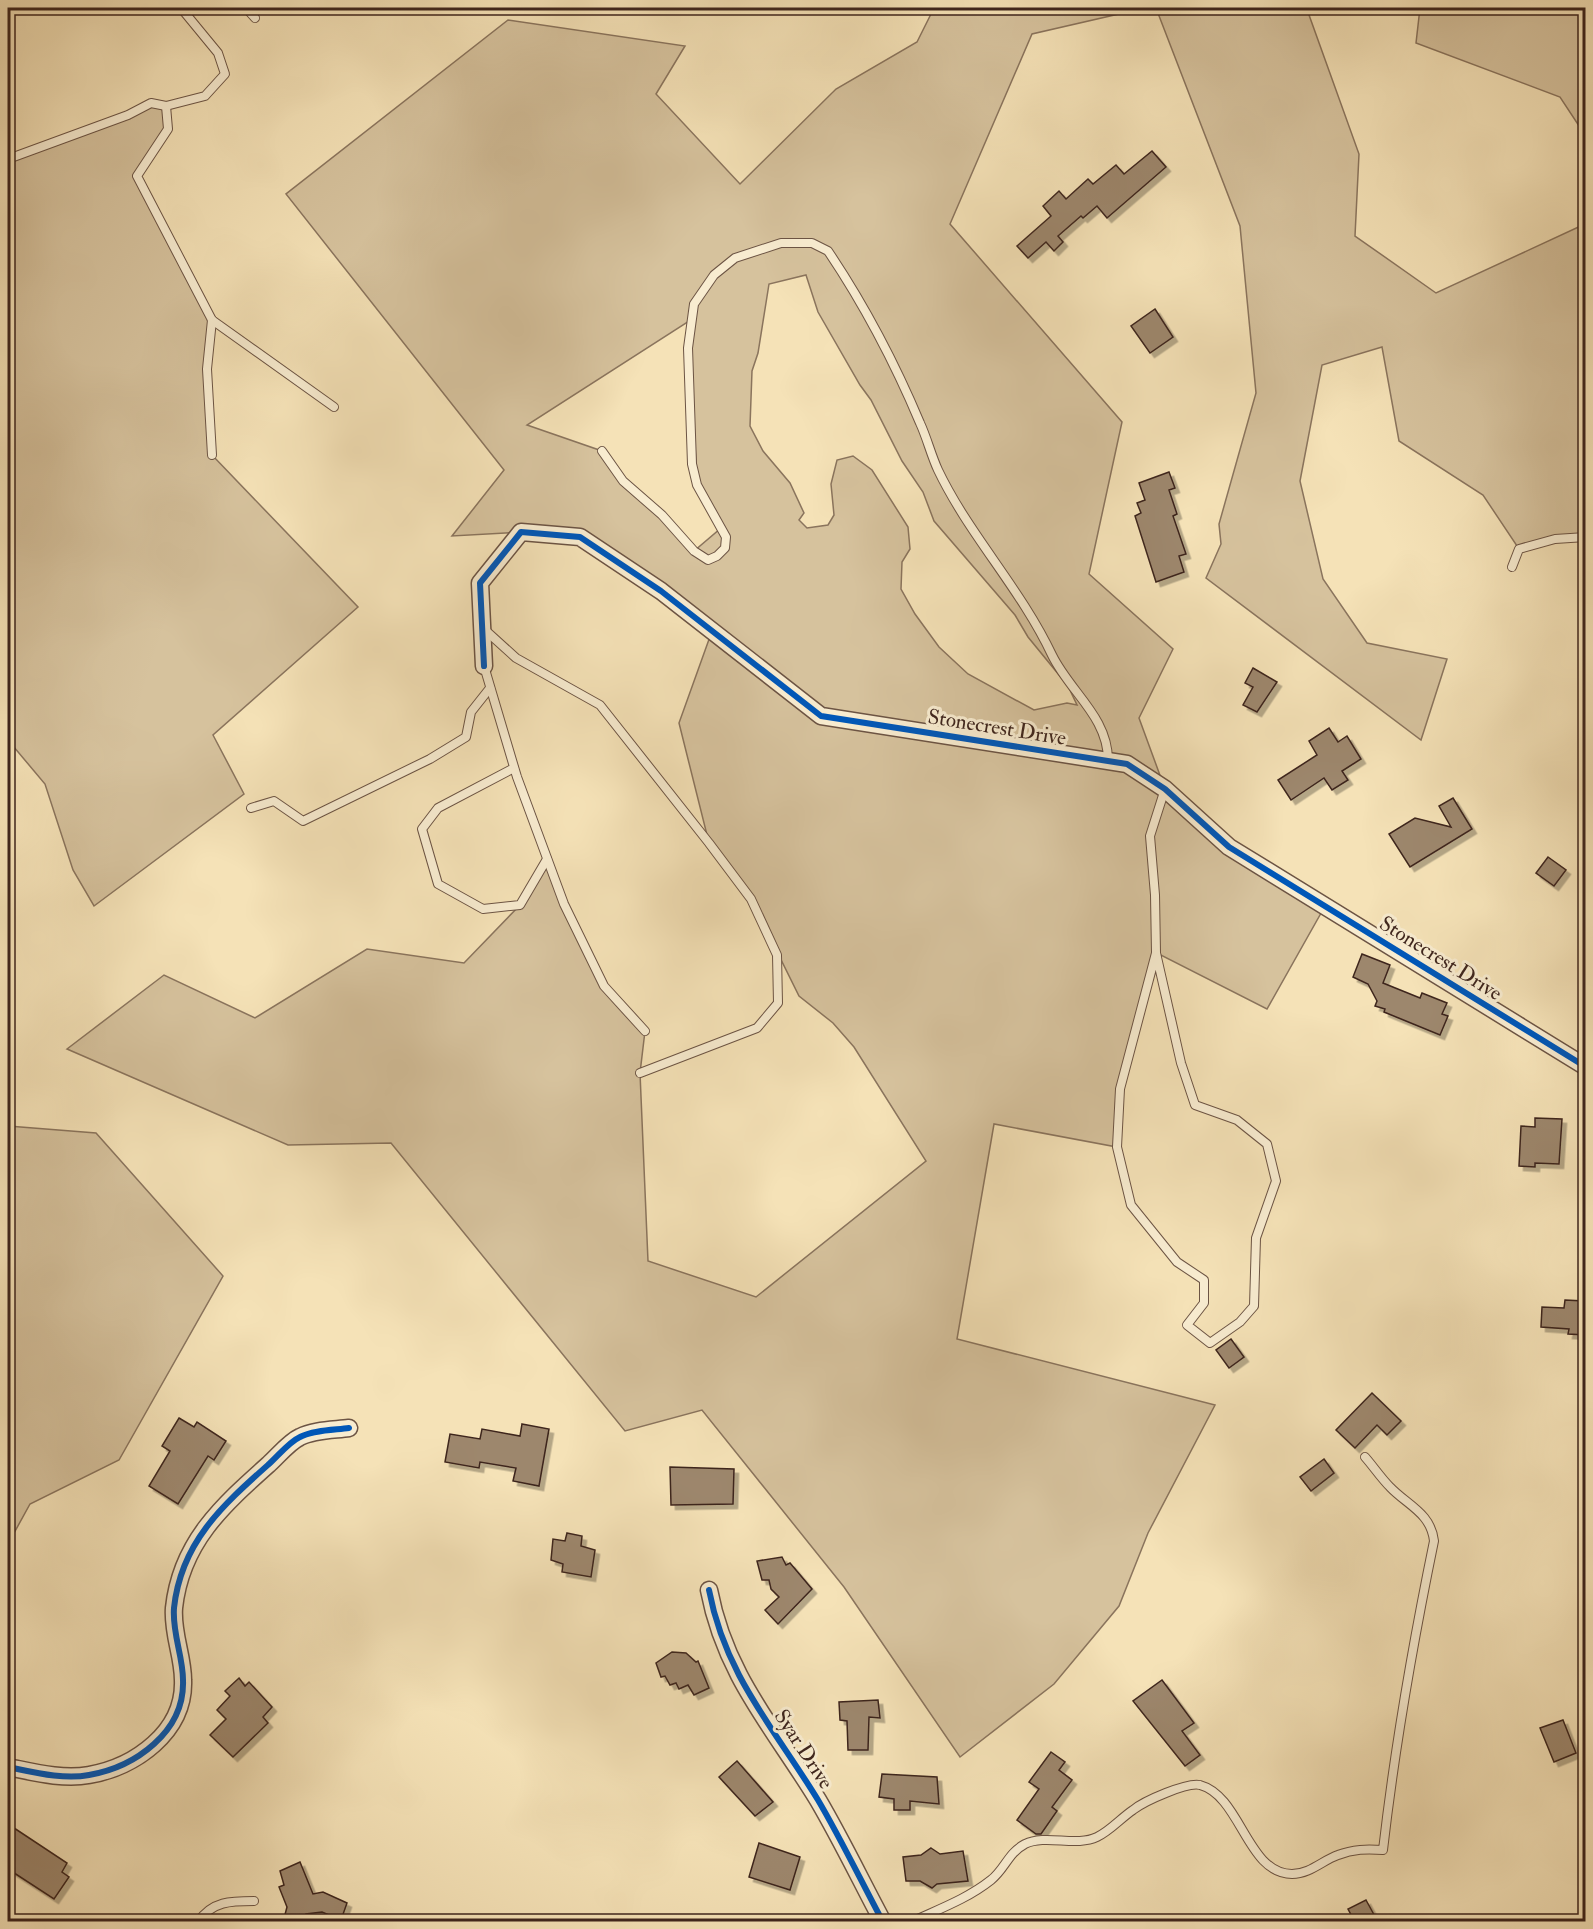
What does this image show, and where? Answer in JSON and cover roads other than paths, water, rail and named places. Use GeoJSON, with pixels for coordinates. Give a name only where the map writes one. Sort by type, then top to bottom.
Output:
{"type":"FeatureCollection","features":[{"type":"Feature","properties":{"kind":"street","name":"Stonecrest Drive"},"geometry":{"type":"LineString","coordinates":[[484,666],[480,583],[521,532],[580,537],[661,591],[821,716],[1127,764],[1165,789],[1229,847],[1586,1066]]}},
{"type":"Feature","properties":{"kind":"street"},"geometry":{"type":"LineString","coordinates":[[8,1767],[41,1774],[87,1776],[115,1768],[163,1738],[178,1711],[183,1681],[174,1609],[183,1570],[196,1540],[219,1509],[300,1437],[349,1428]]}},
{"type":"Feature","properties":{"kind":"street","name":"Syar Drive"},"geometry":{"type":"LineString","coordinates":[[709,1590],[715,1623],[741,1681],[818,1801],[883,1922]]}},
{"type":"Feature","properties":{"kind":"lane"},"geometry":{"type":"LineString","coordinates":[[8,159],[128,115],[151,103],[166,106],[205,96],[225,74],[218,53],[181,8]]}},
{"type":"Feature","properties":{"kind":"lane"},"geometry":{"type":"LineString","coordinates":[[246,8],[255,18]]}},
{"type":"Feature","properties":{"kind":"lane"},"geometry":{"type":"LineString","coordinates":[[166,106],[168,129],[137,176],[213,320],[334,408]]}},
{"type":"Feature","properties":{"kind":"lane"},"geometry":{"type":"LineString","coordinates":[[602,451],[623,481],[662,515],[694,551],[708,560],[717,556],[724,548],[726,537],[697,485],[692,464],[688,348],[694,304],[714,275],[735,258],[781,243],[812,243],[828,251],[895,370],[920,422],[937,469],[955,502],[1014,589],[1069,684],[1097,718],[1108,743],[1108,760]]}},
{"type":"Feature","properties":{"kind":"lane"},"geometry":{"type":"LineString","coordinates":[[212,455],[207,369],[213,320]]}},
{"type":"Feature","properties":{"kind":"lane"},"geometry":{"type":"LineString","coordinates":[[1512,567],[1518,549],[1528,544],[1586,537]]}},
{"type":"Feature","properties":{"kind":"lane"},"geometry":{"type":"LineString","coordinates":[[482,627],[516,658],[600,705],[751,899],[777,955],[778,1003],[757,1028],[640,1073]]}},
{"type":"Feature","properties":{"kind":"lane"},"geometry":{"type":"LineString","coordinates":[[484,666],[514,768],[564,904],[604,986],[645,1031]]}},
{"type":"Feature","properties":{"kind":"lane"},"geometry":{"type":"LineString","coordinates":[[251,807],[274,801],[303,821],[430,759],[466,737],[471,712],[490,688]]}},
{"type":"Feature","properties":{"kind":"lane"},"geometry":{"type":"LineString","coordinates":[[514,768],[438,808],[422,829],[438,884],[483,909],[520,904],[547,859]]}},
{"type":"Feature","properties":{"kind":"lane"},"geometry":{"type":"LineString","coordinates":[[1156,953],[1120,1089],[1117,1147],[1131,1205],[1177,1262],[1204,1280],[1204,1303],[1187,1325],[1210,1343],[1240,1322],[1254,1306],[1256,1238],[1276,1181],[1267,1144],[1237,1120],[1195,1105],[1181,1063],[1156,953],[1155,895],[1150,836],[1165,789]]}},
{"type":"Feature","properties":{"kind":"lane"},"geometry":{"type":"LineString","coordinates":[[911,1922],[933,1914],[978,1890],[994,1878],[1014,1851],[1027,1843],[1097,1837],[1136,1807],[1182,1787],[1194,1785],[1207,1788],[1220,1797],[1259,1855],[1282,1872],[1293,1874],[1351,1851],[1383,1850],[1391,1776],[1410,1678],[1415,1634],[1434,1541],[1433,1529],[1425,1516],[1389,1487],[1365,1456]]}},
{"type":"Feature","properties":{"kind":"lane"},"geometry":{"type":"LineString","coordinates":[[198,1922],[203,1914],[225,1901],[254,1901]]}}]}
